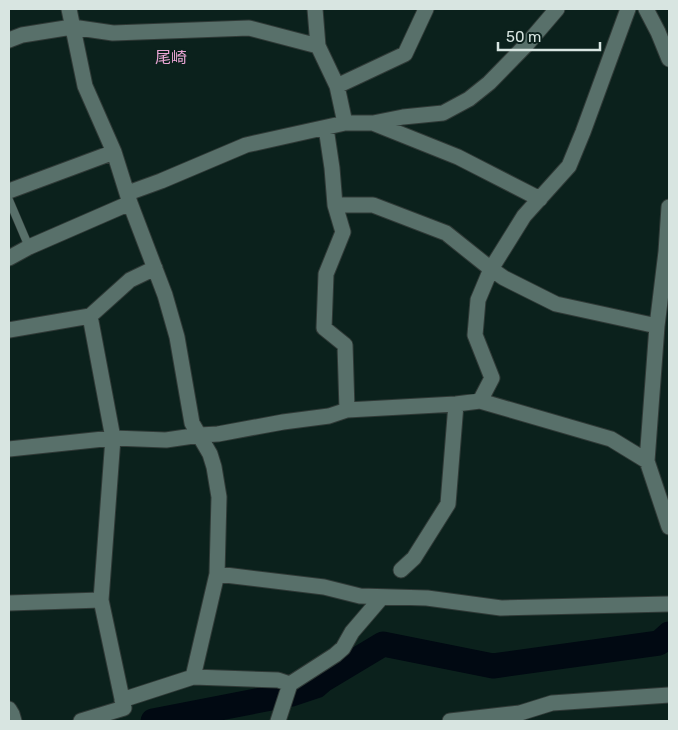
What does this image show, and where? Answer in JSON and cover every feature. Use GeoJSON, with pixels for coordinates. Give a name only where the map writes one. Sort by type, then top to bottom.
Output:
{"type":"FeatureCollection","features":[{"type":"Feature","properties":{"kind":"street"},"geometry":{"type":"LineString","coordinates":[[69,9],[85,86],[114,152],[165,295],[177,337],[192,423],[210,454],[219,497],[217,574],[193,677]]}},
{"type":"Feature","properties":{"kind":"street"},"geometry":{"type":"LineString","coordinates":[[315,9],[318,46],[337,86],[345,123]]}},
{"type":"Feature","properties":{"kind":"street"},"geometry":{"type":"LineString","coordinates":[[337,86],[405,54],[426,9]]}},
{"type":"Feature","properties":{"kind":"street"},"geometry":{"type":"LineString","coordinates":[[9,258],[161,181],[246,145],[345,123],[373,123],[403,117],[443,113],[469,99],[489,83],[558,9]]}},
{"type":"Feature","properties":{"kind":"street"},"geometry":{"type":"LineString","coordinates":[[480,401],[492,378],[475,334],[478,300],[491,269],[524,216],[568,166],[583,132],[628,9]]}},
{"type":"Feature","properties":{"kind":"street"},"geometry":{"type":"LineString","coordinates":[[646,9],[669,59]]}},
{"type":"Feature","properties":{"kind":"street"},"geometry":{"type":"LineString","coordinates":[[9,40],[22,35],[72,27],[113,33],[249,28],[318,46]]}},
{"type":"Feature","properties":{"kind":"street"},"geometry":{"type":"LineString","coordinates":[[373,123],[458,157],[540,199]]}},
{"type":"Feature","properties":{"kind":"street"},"geometry":{"type":"LineString","coordinates":[[326,128],[335,205],[342,232],[326,274],[324,328],[345,346],[347,410]]}},
{"type":"Feature","properties":{"kind":"street"},"geometry":{"type":"LineString","coordinates":[[9,191],[114,152]]}},
{"type":"Feature","properties":{"kind":"street"},"geometry":{"type":"LineString","coordinates":[[335,205],[373,205],[446,232],[504,278],[556,304],[657,326]]}},
{"type":"Feature","properties":{"kind":"street"},"geometry":{"type":"LineString","coordinates":[[669,207],[666,252],[657,326],[647,461],[669,527]]}},
{"type":"Feature","properties":{"kind":"street"},"geometry":{"type":"LineString","coordinates":[[9,330],[90,316],[130,280],[155,268]]}},
{"type":"Feature","properties":{"kind":"street"},"geometry":{"type":"LineString","coordinates":[[81,721],[124,708],[100,600],[113,438],[90,316]]}},
{"type":"Feature","properties":{"kind":"street"},"geometry":{"type":"LineString","coordinates":[[9,449],[113,438],[166,440],[218,434],[282,422],[329,416],[347,410],[480,401],[611,438],[647,461]]}},
{"type":"Feature","properties":{"kind":"street"},"geometry":{"type":"LineString","coordinates":[[401,570],[414,558],[448,504],[456,404]]}},
{"type":"Feature","properties":{"kind":"street"},"geometry":{"type":"LineString","coordinates":[[217,574],[324,586],[360,596],[427,598],[501,608],[669,604]]}},
{"type":"Feature","properties":{"kind":"street"},"geometry":{"type":"LineString","coordinates":[[278,721],[290,684],[343,648],[352,632],[382,597]]}},
{"type":"Feature","properties":{"kind":"street"},"geometry":{"type":"LineString","coordinates":[[9,602],[100,600]]}},
{"type":"Feature","properties":{"kind":"street"},"geometry":{"type":"LineString","coordinates":[[122,700],[193,677],[278,680],[290,684]]}},
{"type":"Feature","properties":{"kind":"street"},"geometry":{"type":"LineString","coordinates":[[450,721],[520,713],[552,703],[669,696]]}},
{"type":"Feature","properties":{"kind":"lane"},"geometry":{"type":"LineString","coordinates":[[9,200],[29,248]]}},
{"type":"Feature","properties":{"kind":"waterway"},"geometry":{"type":"LineString","coordinates":[[153,721],[292,694],[316,686],[383,644],[493,666],[659,643],[669,634]]}},
{"type":"Feature","properties":{"kind":"district","name":"尾崎"},"geometry":{"type":"Point","coordinates":[171,57]}}]}
